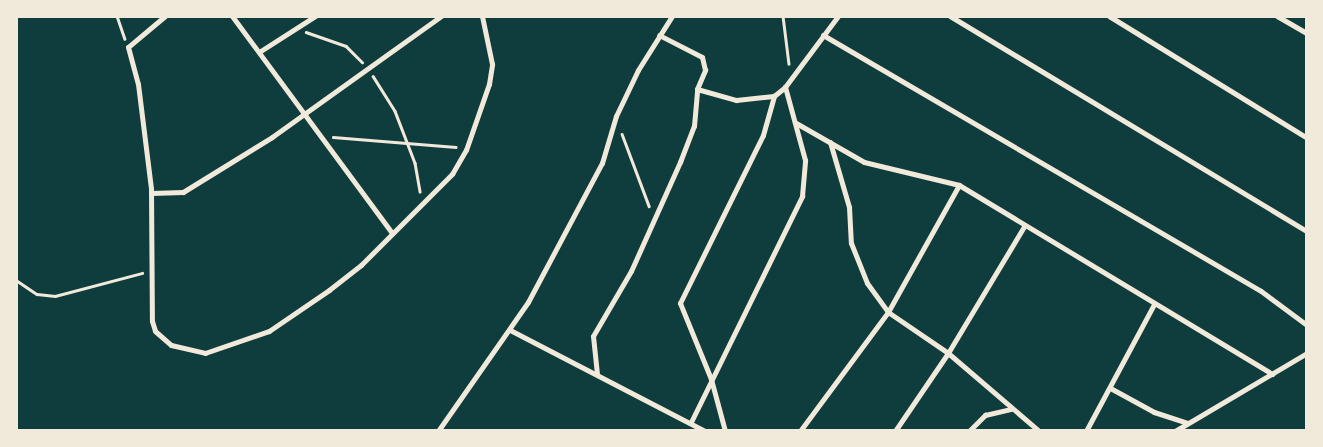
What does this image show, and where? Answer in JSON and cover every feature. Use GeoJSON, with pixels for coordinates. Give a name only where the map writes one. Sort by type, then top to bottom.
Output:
{"type":"FeatureCollection","features":[{"type":"Feature","properties":{"kind":"street"},"geometry":{"type":"LineString","coordinates":[[165,16],[128,47],[138,84],[151,193],[153,269],[150,308],[155,331],[171,346],[204,353],[268,331],[353,272],[452,174],[466,150],[492,64],[482,16]]}},
{"type":"Feature","properties":{"kind":"street"},"geometry":{"type":"LineString","coordinates":[[232,16],[392,233]]}},
{"type":"Feature","properties":{"kind":"street"},"geometry":{"type":"LineString","coordinates":[[259,52],[315,16]]}},
{"type":"Feature","properties":{"kind":"street"},"geometry":{"type":"LineString","coordinates":[[151,193],[183,192],[305,113],[441,16]]}},
{"type":"Feature","properties":{"kind":"street"},"geometry":{"type":"LineString","coordinates":[[438,431],[510,330],[602,163],[616,116],[659,35],[672,16]]}},
{"type":"Feature","properties":{"kind":"street"},"geometry":{"type":"LineString","coordinates":[[697,89],[736,100],[774,96],[785,88],[790,75],[838,16]]}},
{"type":"Feature","properties":{"kind":"street"},"geometry":{"type":"LineString","coordinates":[[950,16],[1307,231]]}},
{"type":"Feature","properties":{"kind":"street"},"geometry":{"type":"LineString","coordinates":[[1109,16],[1307,138]]}},
{"type":"Feature","properties":{"kind":"street"},"geometry":{"type":"LineString","coordinates":[[1277,16],[1307,33]]}},
{"type":"Feature","properties":{"kind":"street"},"geometry":{"type":"LineString","coordinates":[[597,374],[593,336],[631,272],[690,136],[697,89],[705,70],[702,57],[659,35]]}},
{"type":"Feature","properties":{"kind":"street"},"geometry":{"type":"LineString","coordinates":[[823,35],[1262,291],[1307,325]]}},
{"type":"Feature","properties":{"kind":"street"},"geometry":{"type":"LineString","coordinates":[[691,422],[802,196],[805,160],[785,88]]}},
{"type":"Feature","properties":{"kind":"street"},"geometry":{"type":"LineString","coordinates":[[725,431],[711,379],[686,324],[682,293],[763,135],[774,96]]}},
{"type":"Feature","properties":{"kind":"street"},"geometry":{"type":"LineString","coordinates":[[796,123],[864,162],[959,185],[1272,374]]}},
{"type":"Feature","properties":{"kind":"street"},"geometry":{"type":"LineString","coordinates":[[830,142],[849,207],[850,243],[867,283],[888,312],[948,354],[1038,431]]}},
{"type":"Feature","properties":{"kind":"street"},"geometry":{"type":"LineString","coordinates":[[800,431],[888,312],[959,185]]}},
{"type":"Feature","properties":{"kind":"street"},"geometry":{"type":"LineString","coordinates":[[895,431],[948,354],[1025,225]]}},
{"type":"Feature","properties":{"kind":"street"},"geometry":{"type":"LineString","coordinates":[[1086,431],[1112,388],[1154,304]]}},
{"type":"Feature","properties":{"kind":"street"},"geometry":{"type":"LineString","coordinates":[[510,330],[691,422],[705,431]]}},
{"type":"Feature","properties":{"kind":"street"},"geometry":{"type":"LineString","coordinates":[[1174,431],[1307,353]]}},
{"type":"Feature","properties":{"kind":"street"},"geometry":{"type":"LineString","coordinates":[[1112,388],[1154,412],[1187,423]]}},
{"type":"Feature","properties":{"kind":"street"},"geometry":{"type":"LineString","coordinates":[[969,431],[985,414],[1011,409]]}},
{"type":"Feature","properties":{"kind":"path"},"geometry":{"type":"LineString","coordinates":[[117,16],[128,47]]}},
{"type":"Feature","properties":{"kind":"path"},"geometry":{"type":"LineString","coordinates":[[783,16],[790,75]]}},
{"type":"Feature","properties":{"kind":"path"},"geometry":{"type":"LineString","coordinates":[[297,28],[346,46],[368,68],[392,105],[419,179],[420,206]]}},
{"type":"Feature","properties":{"kind":"path"},"geometry":{"type":"LineString","coordinates":[[616,116],[654,220]]}},
{"type":"Feature","properties":{"kind":"path"},"geometry":{"type":"LineString","coordinates":[[321,135],[407,145],[438,144],[466,150]]}},
{"type":"Feature","properties":{"kind":"path"},"geometry":{"type":"LineString","coordinates":[[16,280],[37,294],[55,296],[153,269]]}}]}
